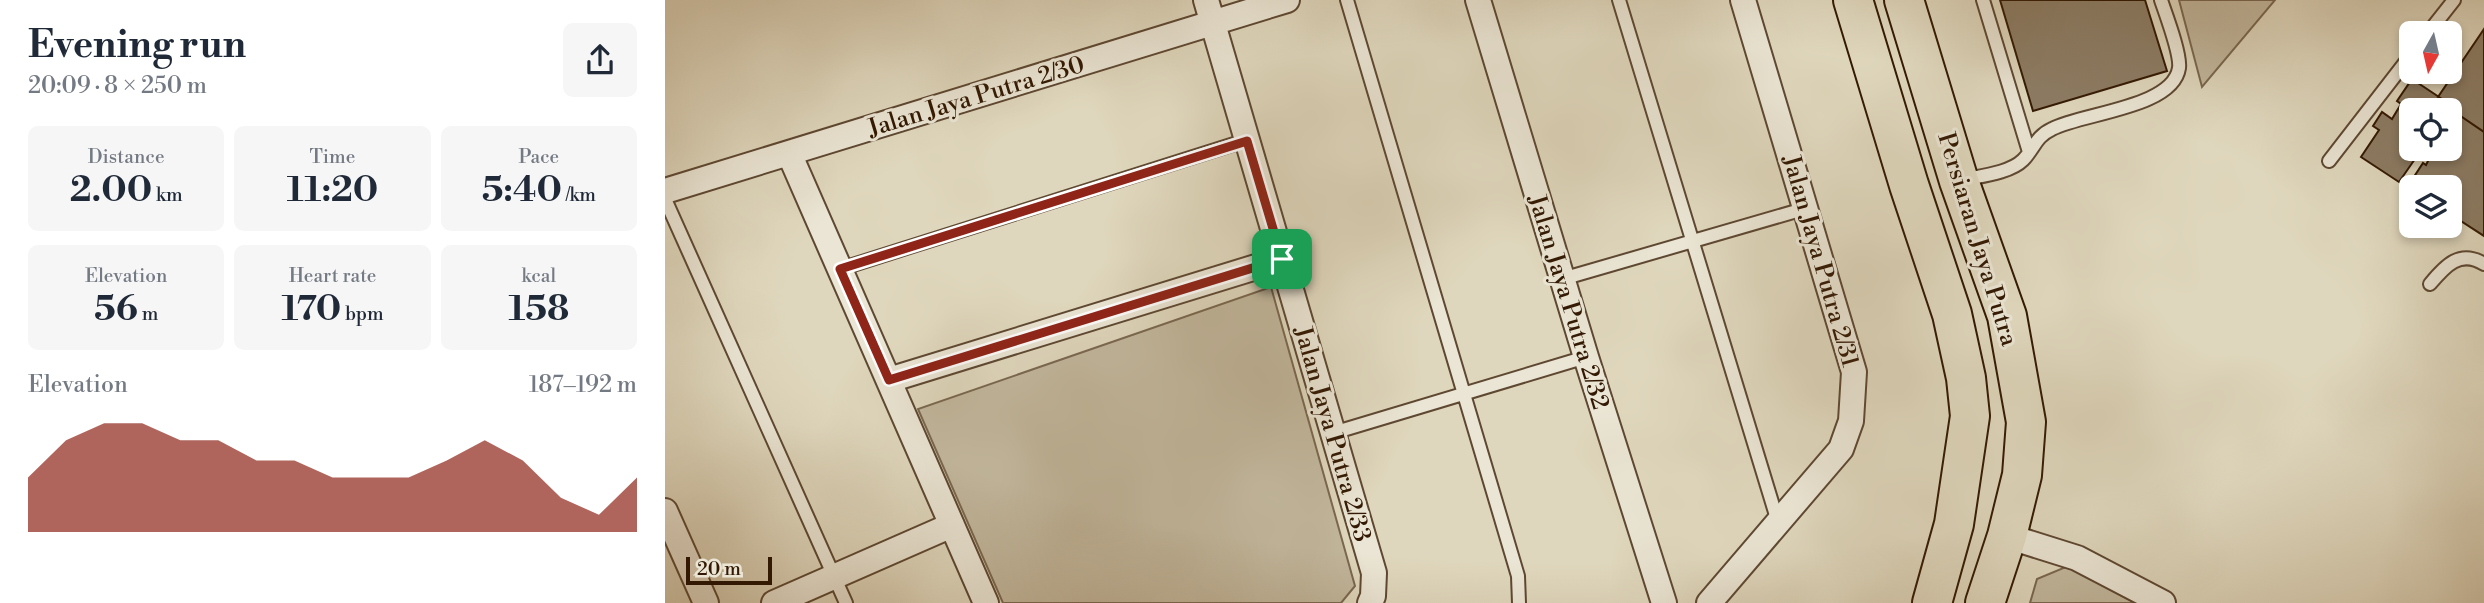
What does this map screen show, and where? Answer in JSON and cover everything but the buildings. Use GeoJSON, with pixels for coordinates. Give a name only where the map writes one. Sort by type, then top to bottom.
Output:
{"type":"FeatureCollection","features":[{"type":"Feature","properties":{"kind":"main road","name":"Persiaran Jaya Putra"},"geometry":{"type":"LineString","coordinates":[[1853,0],[1909,185],[1952,314],[1966,377],[1970,416],[1954,524],[1932,603]]}},
{"type":"Feature","properties":{"kind":"main road","name":"Persiaran Jaya Putra"},"geometry":{"type":"LineString","coordinates":[[1904,0],[1959,181],[2007,316],[2026,422],[2022,475],[2007,536],[1985,603]]}},
{"type":"Feature","properties":{"kind":"street","name":"Jalan Jaya Putra 2/30"},"geometry":{"type":"LineString","coordinates":[[665,191],[789,153],[1209,11],[1287,0]]}},
{"type":"Feature","properties":{"kind":"street","name":"Jalan Jaya Putra 2/32"},"geometry":{"type":"LineString","coordinates":[[1478,0],[1585,357],[1664,603]]}},
{"type":"Feature","properties":{"kind":"street","name":"Jalan Jaya Putra 2/31"},"geometry":{"type":"LineString","coordinates":[[1709,603],[1841,449],[1851,421],[1854,372],[1743,0]]}},
{"type":"Feature","properties":{"kind":"street","name":"Jalan Jaya Putra 2/33"},"geometry":{"type":"LineString","coordinates":[[1209,11],[1374,573],[1370,603]]}},
{"type":"Feature","properties":{"kind":"street"},"geometry":{"type":"LineString","coordinates":[[789,153],[986,603]]}},
{"type":"Feature","properties":{"kind":"street"},"geometry":{"type":"LineString","coordinates":[[889,380],[1282,259]]}},
{"type":"Feature","properties":{"kind":"street"},"geometry":{"type":"LineString","coordinates":[[665,510],[706,603]]}},
{"type":"Feature","properties":{"kind":"street"},"geometry":{"type":"LineString","coordinates":[[774,603],[952,525]]}},
{"type":"Feature","properties":{"kind":"street"},"geometry":{"type":"LineString","coordinates":[[2007,536],[2077,558],[2164,603]]}},
{"type":"Feature","properties":{"kind":"lane"},"geometry":{"type":"LineString","coordinates":[[1347,0],[1466,393],[1518,576],[1519,603]]}},
{"type":"Feature","properties":{"kind":"lane"},"geometry":{"type":"LineString","coordinates":[[1619,0],[1778,523]]}},
{"type":"Feature","properties":{"kind":"lane"},"geometry":{"type":"LineString","coordinates":[[1983,0],[2029,152]]}},
{"type":"Feature","properties":{"kind":"lane"},"geometry":{"type":"LineString","coordinates":[[1959,181],[2011,167],[2023,160],[2039,137],[2053,128],[2150,99],[2169,87],[2179,68],[2161,0]]}},
{"type":"Feature","properties":{"kind":"lane"},"geometry":{"type":"LineString","coordinates":[[2437,21],[2454,0]]}},
{"type":"Feature","properties":{"kind":"lane"},"geometry":{"type":"LineString","coordinates":[[2329,161],[2399,71]]}},
{"type":"Feature","properties":{"kind":"lane"},"geometry":{"type":"LineString","coordinates":[[840,269],[1247,141]]}},
{"type":"Feature","properties":{"kind":"lane"},"geometry":{"type":"LineString","coordinates":[[665,199],[846,603]]}},
{"type":"Feature","properties":{"kind":"lane"},"geometry":{"type":"LineString","coordinates":[[1562,279],[1807,208]]}},
{"type":"Feature","properties":{"kind":"lane"},"geometry":{"type":"LineString","coordinates":[[2430,284],[2446,265],[2459,259],[2474,258],[2484,264]]}},
{"type":"Feature","properties":{"kind":"lane"},"geometry":{"type":"LineString","coordinates":[[1333,433],[1585,357]]}},
{"type":"Feature","properties":{"kind":"shaded area"},"geometry":{"type":"Polygon","coordinates":[[[2179,0],[2275,0],[2202,87],[2179,0]]]}},
{"type":"Feature","properties":{"kind":"shaded area"},"geometry":{"type":"Polygon","coordinates":[[[1271,287],[1355,586],[1341,603],[1003,603],[918,409],[1271,287]]]}},
{"type":"Feature","properties":{"kind":"shaded area"},"geometry":{"type":"Polygon","coordinates":[[[2068,566],[2135,603],[2030,603],[2037,579],[2068,566]]]}},
{"type":"Feature","properties":{"kind":"route"},"geometry":{"type":"LineString","coordinates":[[1247,141],[1282,259],[889,380],[840,269],[1247,141]]}}]}
